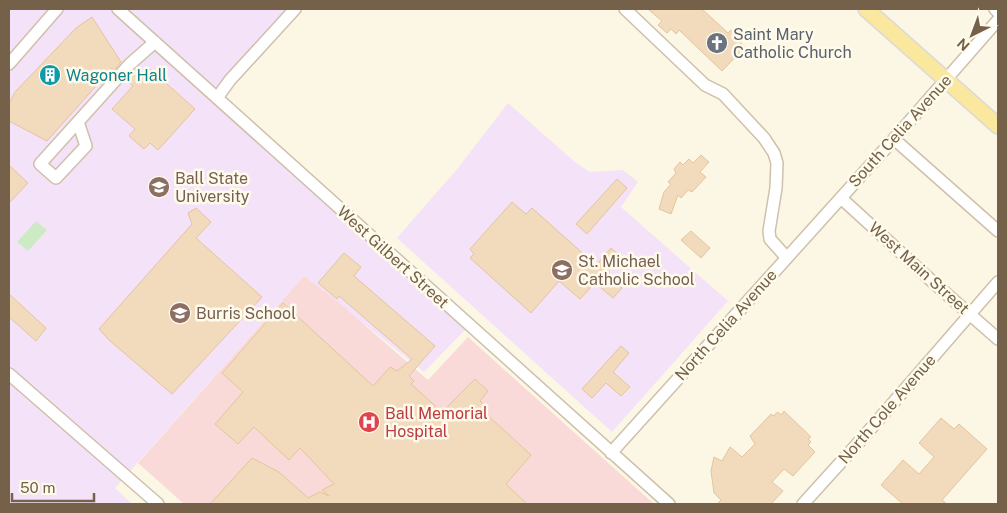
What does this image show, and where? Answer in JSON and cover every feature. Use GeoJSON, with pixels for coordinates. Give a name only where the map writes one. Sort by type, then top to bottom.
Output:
{"type":"FeatureCollection","features":[{"type":"Feature","properties":{"kind":"main road"},"geometry":{"type":"LineString","coordinates":[[866,9],[998,126]]}},
{"type":"Feature","properties":{"kind":"street"},"geometry":{"type":"LineString","coordinates":[[9,64],[57,9]]}},
{"type":"Feature","properties":{"kind":"street","name":"West Gilbert Street"},"geometry":{"type":"LineString","coordinates":[[118,9],[668,504]]}},
{"type":"Feature","properties":{"kind":"street"},"geometry":{"type":"LineString","coordinates":[[217,98],[230,80],[295,9]]}},
{"type":"Feature","properties":{"kind":"street"},"geometry":{"type":"LineString","coordinates":[[625,9],[705,85],[723,94],[769,145],[777,163],[776,188],[769,231],[770,239],[786,258]]}},
{"type":"Feature","properties":{"kind":"street"},"geometry":{"type":"LineString","coordinates":[[995,9],[998,12]]}},
{"type":"Feature","properties":{"kind":"street","name":"South Celia Avenue"},"geometry":{"type":"LineString","coordinates":[[841,198],[998,20]]}},
{"type":"Feature","properties":{"kind":"street"},"geometry":{"type":"LineString","coordinates":[[78,122],[86,146],[56,178],[40,164],[130,64],[155,42]]}},
{"type":"Feature","properties":{"kind":"street"},"geometry":{"type":"LineString","coordinates":[[894,139],[998,231]]}},
{"type":"Feature","properties":{"kind":"street","name":"North Celia Avenue"},"geometry":{"type":"LineString","coordinates":[[611,453],[841,198]]}},
{"type":"Feature","properties":{"kind":"street","name":"West Main Street"},"geometry":{"type":"LineString","coordinates":[[841,198],[998,338]]}},
{"type":"Feature","properties":{"kind":"street","name":"North Cole Avenue"},"geometry":{"type":"LineString","coordinates":[[802,504],[860,441],[998,282]]}},
{"type":"Feature","properties":{"kind":"street"},"geometry":{"type":"LineString","coordinates":[[9,374],[158,504]]}},
{"type":"Feature","properties":{"kind":"shaded area","name":"Ball State University"},"geometry":{"type":"Polygon","coordinates":[[[9,9],[287,9],[215,89],[467,328],[424,372],[304,276],[115,488],[132,504],[9,504],[9,9]]]}},
{"type":"Feature","properties":{"kind":"shaded area","name":"St. Michael Catholic School"},"geometry":{"type":"Polygon","coordinates":[[[508,103],[576,163],[590,172],[623,170],[638,182],[621,207],[728,301],[612,432],[397,238],[458,168],[508,103]]]}},
{"type":"Feature","properties":{"kind":"shaded area","name":"Ball Memorial Hospital"},"geometry":{"type":"Polygon","coordinates":[[[304,276],[337,301],[428,380],[468,337],[654,504],[184,504],[138,463],[304,276]]]}},
{"type":"Feature","properties":{"kind":"green space"},"geometry":{"type":"Polygon","coordinates":[[[36,221],[47,230],[28,251],[17,242],[36,221]]]}},
{"type":"Feature","properties":{"kind":"building","name":"Saint Mary Catholic Church"},"geometry":{"type":"Polygon","coordinates":[[[648,9],[702,9],[728,33],[731,30],[739,37],[737,39],[745,47],[722,71],[679,30],[676,34],[671,29],[667,33],[658,25],[662,21],[648,9]]]}},
{"type":"Feature","properties":{"kind":"building","name":"Wagoner Hall"},"geometry":{"type":"Polygon","coordinates":[[[92,17],[121,62],[114,70],[112,68],[47,141],[9,121],[9,104],[15,92],[76,28],[92,17]]]}},
{"type":"Feature","properties":{"kind":"building"},"geometry":{"type":"Polygon","coordinates":[[[149,68],[195,109],[158,150],[150,143],[144,149],[129,136],[135,129],[112,109],[133,86],[126,80],[132,73],[139,79],[149,68]]]}},
{"type":"Feature","properties":{"kind":"building"},"geometry":{"type":"Polygon","coordinates":[[[701,155],[709,162],[700,172],[706,177],[692,192],[688,190],[681,198],[678,195],[671,214],[659,209],[664,192],[671,184],[668,182],[676,173],[674,169],[680,162],[683,165],[689,159],[693,163],[701,155]]]}},
{"type":"Feature","properties":{"kind":"building"},"geometry":{"type":"Polygon","coordinates":[[[9,165],[28,183],[9,203],[9,165]]]}},
{"type":"Feature","properties":{"kind":"building"},"geometry":{"type":"Polygon","coordinates":[[[617,179],[627,188],[587,234],[576,224],[617,179]]]}},
{"type":"Feature","properties":{"kind":"building"},"geometry":{"type":"Polygon","coordinates":[[[512,202],[526,214],[532,208],[596,265],[611,248],[619,255],[609,266],[609,276],[622,288],[613,298],[595,283],[580,299],[559,281],[531,313],[470,258],[474,254],[470,249],[512,202]]]}},
{"type":"Feature","properties":{"kind":"building","name":"Burris School"},"geometry":{"type":"Polygon","coordinates":[[[196,208],[211,222],[196,238],[262,297],[172,394],[109,340],[99,329],[192,224],[188,213],[196,208]]]}},
{"type":"Feature","properties":{"kind":"building"},"geometry":{"type":"Polygon","coordinates":[[[691,231],[710,248],[701,258],[681,240],[691,231]]]}},
{"type":"Feature","properties":{"kind":"building"},"geometry":{"type":"Polygon","coordinates":[[[344,253],[361,267],[354,276],[435,346],[409,376],[414,381],[411,384],[442,412],[475,379],[488,391],[480,401],[484,405],[482,410],[531,455],[506,484],[527,504],[210,504],[252,458],[279,472],[308,498],[320,492],[329,496],[322,490],[334,484],[300,448],[289,460],[254,427],[238,444],[215,424],[243,392],[222,373],[283,303],[373,386],[390,367],[397,371],[412,359],[339,296],[337,299],[318,283],[344,253]]]}},
{"type":"Feature","properties":{"kind":"building"},"geometry":{"type":"Polygon","coordinates":[[[9,294],[46,328],[36,341],[9,317],[9,294]]]}},
{"type":"Feature","properties":{"kind":"building"},"geometry":{"type":"Polygon","coordinates":[[[621,346],[629,353],[613,372],[630,387],[621,396],[606,383],[592,398],[582,389],[621,346]]]}},
{"type":"Feature","properties":{"kind":"building"},"geometry":{"type":"Polygon","coordinates":[[[784,411],[811,437],[808,439],[811,442],[808,445],[815,452],[793,476],[784,469],[772,482],[783,491],[771,504],[717,504],[721,500],[714,493],[711,471],[714,457],[722,461],[730,447],[742,457],[755,444],[750,436],[771,414],[773,416],[778,412],[781,415],[784,411]]]}},
{"type":"Feature","properties":{"kind":"building"},"geometry":{"type":"Polygon","coordinates":[[[941,418],[954,429],[959,424],[987,449],[942,500],[947,504],[903,504],[881,485],[903,460],[919,474],[934,457],[919,443],[941,418]]]}},
{"type":"Feature","properties":{"kind":"place","name":"Saint Mary Catholic Church"},"geometry":{"type":"Point","coordinates":[717,43]}},
{"type":"Feature","properties":{"kind":"place","name":"Wagoner Hall"},"geometry":{"type":"Point","coordinates":[50,75]}},
{"type":"Feature","properties":{"kind":"place","name":"Ball State University"},"geometry":{"type":"Point","coordinates":[159,187]}},
{"type":"Feature","properties":{"kind":"place","name":"St. Michael Catholic School"},"geometry":{"type":"Point","coordinates":[562,270]}},
{"type":"Feature","properties":{"kind":"place","name":"Burris School"},"geometry":{"type":"Point","coordinates":[180,313]}},
{"type":"Feature","properties":{"kind":"place","name":"Ball Memorial Hospital"},"geometry":{"type":"Point","coordinates":[369,422]}}]}
